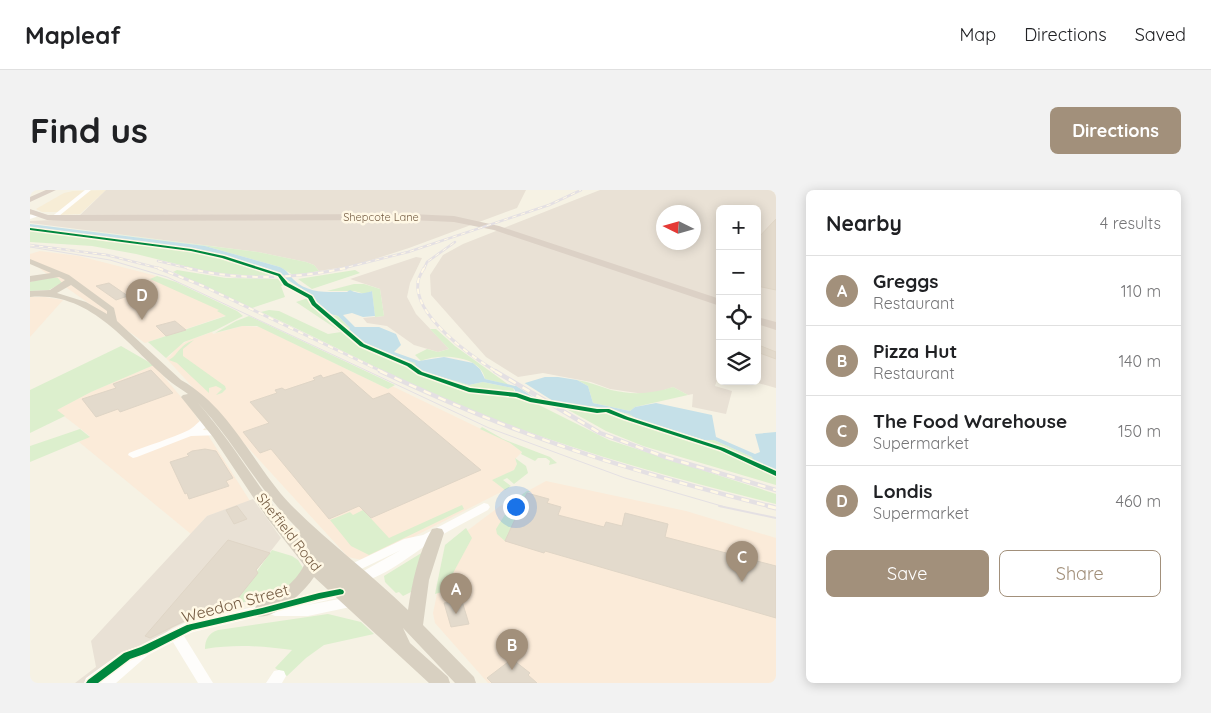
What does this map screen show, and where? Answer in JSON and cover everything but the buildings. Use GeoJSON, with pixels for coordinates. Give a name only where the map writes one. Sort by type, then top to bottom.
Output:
{"type":"FeatureCollection","features":[{"type":"Feature","properties":{"kind":"highway","name":"Shepcote Lane"},"geometry":{"type":"LineString","coordinates":[[32,215],[54,218],[403,218],[453,221],[492,230],[716,304]]}},
{"type":"Feature","properties":{"kind":"highway"},"geometry":{"type":"LineString","coordinates":[[761,317],[776,322]]}},
{"type":"Feature","properties":{"kind":"highway"},"geometry":{"type":"LineString","coordinates":[[761,321],[776,326]]}},
{"type":"Feature","properties":{"kind":"main road"},"geometry":{"type":"LineString","coordinates":[[30,261],[69,280],[111,310],[113,320]]}},
{"type":"Feature","properties":{"kind":"main road"},"geometry":{"type":"LineString","coordinates":[[30,279],[47,275],[59,275]]}},
{"type":"Feature","properties":{"kind":"main road"},"geometry":{"type":"LineString","coordinates":[[42,294],[62,287],[69,280]]}},
{"type":"Feature","properties":{"kind":"main road"},"geometry":{"type":"LineString","coordinates":[[30,294],[42,294],[77,300],[113,320]]}},
{"type":"Feature","properties":{"kind":"main road","name":"Sheffield Road"},"geometry":{"type":"LineString","coordinates":[[113,320],[177,382],[186,386],[218,417],[270,490],[302,523],[308,538],[338,570],[348,584]]}},
{"type":"Feature","properties":{"kind":"main road","name":"Sheffield Road"},"geometry":{"type":"LineString","coordinates":[[177,382],[180,389],[208,419],[284,531],[312,565],[348,584]]}},
{"type":"Feature","properties":{"kind":"main road"},"geometry":{"type":"LineString","coordinates":[[414,628],[432,536]]}},
{"type":"Feature","properties":{"kind":"main road"},"geometry":{"type":"LineString","coordinates":[[262,611],[287,595],[305,580],[312,565]]}},
{"type":"Feature","properties":{"kind":"main road"},"geometry":{"type":"LineString","coordinates":[[348,584],[379,592],[467,683]]}},
{"type":"Feature","properties":{"kind":"main road"},"geometry":{"type":"LineString","coordinates":[[348,584],[405,649],[441,683]]}},
{"type":"Feature","properties":{"kind":"street"},"geometry":{"type":"LineString","coordinates":[[54,218],[88,190]]}},
{"type":"Feature","properties":{"kind":"street"},"geometry":{"type":"LineString","coordinates":[[133,455],[190,433],[201,427],[208,419]]}},
{"type":"Feature","properties":{"kind":"street"},"geometry":{"type":"LineString","coordinates":[[190,433],[217,433]]}},
{"type":"Feature","properties":{"kind":"street","name":"Weedon Street"},"geometry":{"type":"LineString","coordinates":[[91,683],[119,660],[190,627],[210,621],[262,611],[308,611],[348,584],[402,557],[432,536],[484,507]]}},
{"type":"Feature","properties":{"kind":"street"},"geometry":{"type":"LineString","coordinates":[[176,634],[206,683]]}},
{"type":"Feature","properties":{"kind":"street","name":"Weedon Street"},"geometry":{"type":"LineString","coordinates":[[105,683],[130,664],[144,650]]}},
{"type":"Feature","properties":{"kind":"shaded area"},"geometry":{"type":"Polygon","coordinates":[[[106,190],[80,214],[60,215],[63,212],[42,212],[36,209],[64,193],[106,190]]]}},
{"type":"Feature","properties":{"kind":"shaded area"},"geometry":{"type":"Polygon","coordinates":[[[106,190],[526,190],[517,208],[409,248],[356,265],[319,271],[314,265],[306,262],[258,252],[30,223],[30,221],[76,219],[106,190]]]}},
{"type":"Feature","properties":{"kind":"shaded area"},"geometry":{"type":"Polygon","coordinates":[[[600,190],[776,190],[776,388],[761,384],[761,205],[716,205],[715,386],[732,391],[726,414],[692,407],[693,394],[688,395],[673,387],[656,393],[644,394],[610,389],[591,382],[543,373],[518,377],[486,357],[431,295],[430,275],[443,255],[463,244],[600,190]]]}},
{"type":"Feature","properties":{"kind":"shaded area"},"geometry":{"type":"Polygon","coordinates":[[[40,251],[79,256],[153,275],[233,313],[145,343],[30,260],[30,254],[40,251]]]}},
{"type":"Feature","properties":{"kind":"shaded area"},"geometry":{"type":"Polygon","coordinates":[[[416,257],[422,258],[410,283],[407,297],[416,314],[449,349],[438,352],[414,345],[387,326],[367,323],[363,318],[384,316],[380,289],[350,279],[416,257]]]}},
{"type":"Feature","properties":{"kind":"shaded area"},"geometry":{"type":"Polygon","coordinates":[[[30,297],[63,300],[30,337],[30,297]]]}},
{"type":"Feature","properties":{"kind":"shaded area"},"geometry":{"type":"Polygon","coordinates":[[[242,326],[260,327],[388,389],[392,386],[510,443],[522,452],[515,459],[517,464],[514,470],[493,480],[505,490],[372,558],[362,560],[348,557],[166,358],[177,347],[189,340],[212,332],[213,334],[242,326]]]}},
{"type":"Feature","properties":{"kind":"shaded area"},"geometry":{"type":"Polygon","coordinates":[[[154,365],[192,410],[250,501],[207,516],[191,534],[79,442],[90,436],[56,410],[91,392],[154,365]]]}},
{"type":"Feature","properties":{"kind":"shaded area"},"geometry":{"type":"Polygon","coordinates":[[[546,481],[686,511],[776,538],[776,683],[488,683],[435,623],[433,613],[447,546],[500,506],[546,481]]]}},
{"type":"Feature","properties":{"kind":"shaded area"},"geometry":{"type":"Polygon","coordinates":[[[253,499],[281,538],[256,570],[258,573],[238,598],[172,628],[99,683],[75,683],[96,667],[91,641],[207,516],[253,499]]]}},
{"type":"Feature","properties":{"kind":"green space"},"geometry":{"type":"Polygon","coordinates":[[[58,227],[258,252],[306,262],[314,265],[319,271],[293,275],[280,267],[205,246],[58,227]]]}},
{"type":"Feature","properties":{"kind":"green space"},"geometry":{"type":"Polygon","coordinates":[[[30,228],[202,251],[278,274],[257,276],[213,273],[136,254],[92,246],[30,242],[30,228]]]}},
{"type":"Feature","properties":{"kind":"green space"},"geometry":{"type":"Polygon","coordinates":[[[177,270],[226,278],[280,279],[286,285],[281,286],[285,297],[252,308],[173,272],[177,270]]]}},
{"type":"Feature","properties":{"kind":"green space"},"geometry":{"type":"Polygon","coordinates":[[[355,270],[360,273],[312,289],[298,279],[355,270]]]}},
{"type":"Feature","properties":{"kind":"green space"},"geometry":{"type":"Polygon","coordinates":[[[157,276],[176,282],[237,311],[243,316],[214,331],[184,342],[166,358],[148,342],[226,316],[217,311],[219,310],[150,279],[157,276]]]}},
{"type":"Feature","properties":{"kind":"green space"},"geometry":{"type":"Polygon","coordinates":[[[49,277],[58,278],[62,283],[49,290],[30,291],[30,282],[49,277]]]}},
{"type":"Feature","properties":{"kind":"green space"},"geometry":{"type":"Polygon","coordinates":[[[354,284],[364,284],[380,289],[384,316],[375,317],[372,291],[365,294],[354,291],[327,291],[354,284]]]}},
{"type":"Feature","properties":{"kind":"green space"},"geometry":{"type":"Polygon","coordinates":[[[308,298],[312,305],[324,314],[338,316],[350,328],[349,330],[357,340],[367,346],[416,363],[418,370],[469,385],[483,382],[513,388],[515,393],[609,440],[776,494],[776,504],[620,462],[505,424],[415,386],[261,312],[269,310],[279,311],[328,334],[341,332],[296,302],[308,298]]]}},
{"type":"Feature","properties":{"kind":"green space"},"geometry":{"type":"Polygon","coordinates":[[[249,316],[395,385],[388,389],[257,326],[242,326],[215,333],[249,316]]]}},
{"type":"Feature","properties":{"kind":"green space"},"geometry":{"type":"Polygon","coordinates":[[[430,329],[436,329],[455,346],[509,385],[485,379],[482,371],[476,365],[458,358],[438,357],[421,361],[415,355],[427,349],[438,352],[449,349],[430,329]]]}},
{"type":"Feature","properties":{"kind":"green space"},"geometry":{"type":"Polygon","coordinates":[[[194,340],[183,349],[183,356],[225,386],[226,389],[222,393],[216,395],[222,389],[216,386],[209,388],[209,393],[177,363],[169,360],[182,347],[194,340]]]}},
{"type":"Feature","properties":{"kind":"green space"},"geometry":{"type":"Polygon","coordinates":[[[121,346],[154,365],[91,392],[57,410],[65,416],[30,433],[30,390],[121,346]]]}},
{"type":"Feature","properties":{"kind":"green space"},"geometry":{"type":"Polygon","coordinates":[[[577,380],[627,393],[650,392],[673,387],[688,395],[635,407],[630,411],[593,403],[588,386],[577,380]]]}},
{"type":"Feature","properties":{"kind":"green space"},"geometry":{"type":"Polygon","coordinates":[[[556,403],[587,409],[592,406],[629,414],[637,419],[704,440],[714,440],[752,457],[776,473],[776,485],[643,446],[606,431],[556,403]]]}},
{"type":"Feature","properties":{"kind":"green space"},"geometry":{"type":"Polygon","coordinates":[[[482,427],[503,439],[550,457],[557,463],[549,465],[550,461],[546,458],[538,458],[535,461],[521,454],[522,452],[510,443],[480,429],[482,427]]]}},
{"type":"Feature","properties":{"kind":"green space"},"geometry":{"type":"Polygon","coordinates":[[[80,429],[90,437],[30,462],[30,446],[80,429]]]}},
{"type":"Feature","properties":{"kind":"green space"},"geometry":{"type":"Polygon","coordinates":[[[515,458],[526,466],[528,473],[514,484],[507,478],[503,480],[511,486],[505,490],[492,480],[514,470],[517,464],[515,458]]]}},
{"type":"Feature","properties":{"kind":"green space"},"geometry":{"type":"Polygon","coordinates":[[[527,491],[531,491],[527,493],[505,541],[497,534],[496,529],[514,500],[527,491]]]}},
{"type":"Feature","properties":{"kind":"green space"},"geometry":{"type":"Polygon","coordinates":[[[462,505],[464,509],[369,555],[351,546],[330,520],[350,512],[353,515],[363,510],[389,538],[462,505]]]}},
{"type":"Feature","properties":{"kind":"green space"},"geometry":{"type":"Polygon","coordinates":[[[466,528],[472,538],[445,588],[442,592],[435,594],[445,545],[466,528]]]}},
{"type":"Feature","properties":{"kind":"green space"},"geometry":{"type":"Polygon","coordinates":[[[272,550],[292,556],[298,560],[303,568],[298,579],[280,592],[208,612],[238,598],[272,550]]]}},
{"type":"Feature","properties":{"kind":"green space"},"geometry":{"type":"Polygon","coordinates":[[[423,552],[411,592],[403,596],[399,592],[396,593],[385,582],[384,576],[423,552]]]}},
{"type":"Feature","properties":{"kind":"green space"},"geometry":{"type":"Polygon","coordinates":[[[328,614],[361,622],[374,634],[324,645],[306,658],[287,676],[275,668],[292,650],[248,646],[205,649],[208,637],[218,630],[328,614]]]}},
{"type":"Feature","properties":{"kind":"water"},"geometry":{"type":"Polygon","coordinates":[[[30,224],[205,246],[280,267],[300,285],[312,290],[347,292],[350,290],[361,293],[372,291],[375,316],[363,317],[352,313],[343,315],[355,327],[379,327],[396,334],[401,345],[394,352],[419,361],[444,357],[473,363],[480,369],[485,379],[515,386],[545,377],[577,380],[588,386],[593,403],[630,411],[635,407],[656,403],[712,415],[716,437],[755,454],[760,452],[755,434],[776,432],[776,473],[759,465],[752,457],[714,440],[704,440],[637,419],[629,414],[592,406],[587,409],[530,398],[515,393],[513,388],[483,382],[469,385],[417,370],[415,363],[362,343],[348,330],[350,328],[338,316],[326,313],[315,304],[312,295],[270,271],[202,251],[30,228],[30,224]]]}},
{"type":"Feature","properties":{"kind":"pier"},"geometry":{"type":"Polygon","coordinates":[[[523,382],[561,406],[542,403],[512,383],[523,382]]]}},
{"type":"Feature","properties":{"kind":"tram line"},"geometry":{"type":"LineString","coordinates":[[30,247],[110,260],[167,277],[489,428],[625,478],[725,507]]}},
{"type":"Feature","properties":{"kind":"tram line"},"geometry":{"type":"LineString","coordinates":[[719,506],[776,518]]}},
{"type":"Feature","properties":{"kind":"railway"},"geometry":{"type":"LineString","coordinates":[[340,269],[408,252],[549,205],[581,190]]}},
{"type":"Feature","properties":{"kind":"railway"},"geometry":{"type":"LineString","coordinates":[[424,269],[427,262],[455,242]]}},
{"type":"Feature","properties":{"kind":"railway"},"geometry":{"type":"LineString","coordinates":[[30,245],[107,255],[162,269]]}},
{"type":"Feature","properties":{"kind":"railway"},"geometry":{"type":"LineString","coordinates":[[158,261],[192,269]]}},
{"type":"Feature","properties":{"kind":"railway"},"geometry":{"type":"LineString","coordinates":[[158,268],[203,286],[383,372]]}},
{"type":"Feature","properties":{"kind":"railway"},"geometry":{"type":"LineString","coordinates":[[187,268],[192,269]]}},
{"type":"Feature","properties":{"kind":"railway"},"geometry":{"type":"LineString","coordinates":[[192,269],[226,275],[266,277],[326,272],[346,268]]}},
{"type":"Feature","properties":{"kind":"railway"},"geometry":{"type":"LineString","coordinates":[[424,268],[418,282],[419,295],[434,321],[460,346],[497,372]]}},
{"type":"Feature","properties":{"kind":"railway"},"geometry":{"type":"LineString","coordinates":[[380,371],[469,411],[585,454],[710,491],[773,507]]}},
{"type":"Feature","properties":{"kind":"railway"},"geometry":{"type":"LineString","coordinates":[[495,371],[600,433],[665,457],[776,490]]}},
{"type":"Feature","properties":{"kind":"railway"},"geometry":{"type":"LineString","coordinates":[[768,506],[776,508]]}},
{"type":"Feature","properties":{"kind":"cycle path"},"geometry":{"type":"LineString","coordinates":[[30,229],[191,250],[223,257],[279,275],[286,284],[310,297],[314,304],[362,345],[409,365],[420,373],[469,390],[517,395],[530,400],[597,411],[607,410],[722,449],[776,474]]}},
{"type":"Feature","properties":{"kind":"cycle path"},"geometry":{"type":"LineString","coordinates":[[91,683],[127,656],[144,650],[190,627],[340,592]]}},
{"type":"Feature","properties":{"kind":"place","name":"Londis"},"geometry":{"type":"Point","coordinates":[142,320]}},
{"type":"Feature","properties":{"kind":"place","name":"The Food Warehouse"},"geometry":{"type":"Point","coordinates":[742,582]}},
{"type":"Feature","properties":{"kind":"place","name":"Greggs"},"geometry":{"type":"Point","coordinates":[456,614]}},
{"type":"Feature","properties":{"kind":"place","name":"Pizza Hut"},"geometry":{"type":"Point","coordinates":[512,670]}}]}
